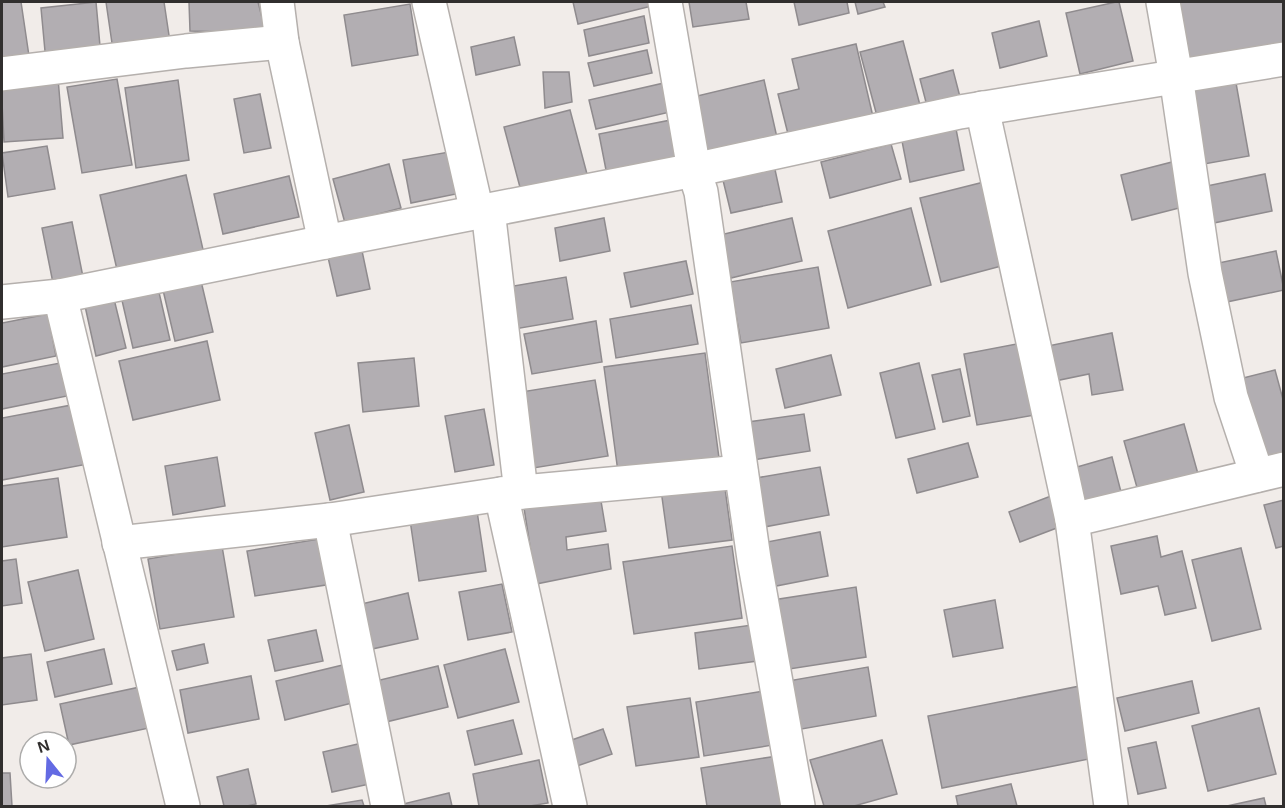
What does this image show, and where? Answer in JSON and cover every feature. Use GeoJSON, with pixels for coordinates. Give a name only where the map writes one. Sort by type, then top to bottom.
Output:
{"type":"FeatureCollection","features":[{"type":"Feature","properties":{"kind":"street"},"geometry":{"type":"LineString","coordinates":[[277,2],[282,42],[325,242]]}},
{"type":"Feature","properties":{"kind":"street"},"geometry":{"type":"LineString","coordinates":[[429,2],[482,211],[511,493],[570,807]]}},
{"type":"Feature","properties":{"kind":"street"},"geometry":{"type":"LineString","coordinates":[[665,2],[694,170],[701,192],[754,559],[798,807]]}},
{"type":"Feature","properties":{"kind":"street"},"geometry":{"type":"LineString","coordinates":[[1072,520],[1270,472],[1231,397],[1205,273],[1163,2]]}},
{"type":"Feature","properties":{"kind":"street"},"geometry":{"type":"LineString","coordinates":[[2,74],[186,51],[282,42]]}},
{"type":"Feature","properties":{"kind":"street"},"geometry":{"type":"LineString","coordinates":[[2,302],[60,296],[694,170],[982,108],[1284,59]]}},
{"type":"Feature","properties":{"kind":"street"},"geometry":{"type":"LineString","coordinates":[[982,108],[1072,520],[1111,807]]}},
{"type":"Feature","properties":{"kind":"street"},"geometry":{"type":"LineString","coordinates":[[60,296],[183,807]]}},
{"type":"Feature","properties":{"kind":"street"},"geometry":{"type":"LineString","coordinates":[[119,543],[330,520],[511,493],[741,472]]}},
{"type":"Feature","properties":{"kind":"street"},"geometry":{"type":"LineString","coordinates":[[330,520],[388,807]]}},
{"type":"Feature","properties":{"kind":"building"},"geometry":{"type":"Polygon","coordinates":[[[2,2],[21,2],[29,56],[2,60],[2,2]]]}},
{"type":"Feature","properties":{"kind":"building"},"geometry":{"type":"Polygon","coordinates":[[[96,2],[101,57],[46,62],[41,8],[96,2]]]}},
{"type":"Feature","properties":{"kind":"building"},"geometry":{"type":"Polygon","coordinates":[[[106,2],[164,2],[170,42],[113,50],[106,2]]]}},
{"type":"Feature","properties":{"kind":"building"},"geometry":{"type":"Polygon","coordinates":[[[189,2],[258,2],[266,33],[190,31],[189,2]]]}},
{"type":"Feature","properties":{"kind":"building"},"geometry":{"type":"Polygon","coordinates":[[[573,2],[655,2],[656,5],[578,24],[573,2]]]}},
{"type":"Feature","properties":{"kind":"building"},"geometry":{"type":"Polygon","coordinates":[[[689,2],[746,2],[749,19],[693,27],[689,2]]]}},
{"type":"Feature","properties":{"kind":"building"},"geometry":{"type":"Polygon","coordinates":[[[794,2],[847,2],[849,13],[799,25],[794,2]]]}},
{"type":"Feature","properties":{"kind":"building"},"geometry":{"type":"Polygon","coordinates":[[[855,2],[883,2],[885,7],[858,14],[855,2]]]}},
{"type":"Feature","properties":{"kind":"building"},"geometry":{"type":"Polygon","coordinates":[[[1119,2],[1133,61],[1080,74],[1066,13],[1119,2]]]}},
{"type":"Feature","properties":{"kind":"building"},"geometry":{"type":"Polygon","coordinates":[[[1174,2],[1284,2],[1284,48],[1186,66],[1174,2]]]}},
{"type":"Feature","properties":{"kind":"building"},"geometry":{"type":"Polygon","coordinates":[[[410,4],[418,55],[352,66],[344,15],[410,4]]]}},
{"type":"Feature","properties":{"kind":"building"},"geometry":{"type":"Polygon","coordinates":[[[644,16],[649,43],[589,56],[584,30],[644,16]]]}},
{"type":"Feature","properties":{"kind":"building"},"geometry":{"type":"Polygon","coordinates":[[[1039,21],[1047,56],[1000,68],[992,33],[1039,21]]]}},
{"type":"Feature","properties":{"kind":"building"},"geometry":{"type":"Polygon","coordinates":[[[514,37],[520,65],[476,75],[471,47],[514,37]]]}},
{"type":"Feature","properties":{"kind":"building"},"geometry":{"type":"Polygon","coordinates":[[[903,41],[921,109],[878,120],[860,52],[903,41]]]}},
{"type":"Feature","properties":{"kind":"building"},"geometry":{"type":"Polygon","coordinates":[[[856,44],[874,121],[790,142],[778,94],[799,89],[792,59],[856,44]]]}},
{"type":"Feature","properties":{"kind":"building"},"geometry":{"type":"Polygon","coordinates":[[[647,50],[652,73],[594,86],[588,63],[647,50]]]}},
{"type":"Feature","properties":{"kind":"building"},"geometry":{"type":"Polygon","coordinates":[[[953,70],[960,97],[927,106],[920,79],[953,70]]]}},
{"type":"Feature","properties":{"kind":"building"},"geometry":{"type":"Polygon","coordinates":[[[543,72],[569,72],[572,102],[545,108],[543,72]]]}},
{"type":"Feature","properties":{"kind":"building"},"geometry":{"type":"Polygon","coordinates":[[[58,78],[63,138],[4,142],[2,82],[58,78]]]}},
{"type":"Feature","properties":{"kind":"building"},"geometry":{"type":"Polygon","coordinates":[[[117,79],[132,165],[82,173],[67,87],[117,79]]]}},
{"type":"Feature","properties":{"kind":"building"},"geometry":{"type":"Polygon","coordinates":[[[178,80],[189,160],[136,168],[125,88],[178,80]]]}},
{"type":"Feature","properties":{"kind":"building"},"geometry":{"type":"Polygon","coordinates":[[[764,80],[778,142],[707,158],[693,97],[764,80]]]}},
{"type":"Feature","properties":{"kind":"building"},"geometry":{"type":"Polygon","coordinates":[[[664,83],[670,112],[596,129],[589,100],[664,83]]]}},
{"type":"Feature","properties":{"kind":"building"},"geometry":{"type":"Polygon","coordinates":[[[1236,83],[1249,156],[1193,166],[1180,92],[1236,83]]]}},
{"type":"Feature","properties":{"kind":"building"},"geometry":{"type":"Polygon","coordinates":[[[260,94],[271,148],[244,153],[234,99],[260,94]]]}},
{"type":"Feature","properties":{"kind":"building"},"geometry":{"type":"Polygon","coordinates":[[[570,110],[587,174],[521,191],[504,127],[570,110]]]}},
{"type":"Feature","properties":{"kind":"building"},"geometry":{"type":"Polygon","coordinates":[[[671,120],[679,161],[607,175],[599,134],[671,120]]]}},
{"type":"Feature","properties":{"kind":"building"},"geometry":{"type":"Polygon","coordinates":[[[956,129],[964,170],[910,182],[902,141],[956,129]]]}},
{"type":"Feature","properties":{"kind":"building"},"geometry":{"type":"Polygon","coordinates":[[[891,144],[901,179],[830,198],[821,162],[891,144]]]}},
{"type":"Feature","properties":{"kind":"building"},"geometry":{"type":"Polygon","coordinates":[[[47,146],[55,189],[8,197],[2,153],[47,146]]]}},
{"type":"Feature","properties":{"kind":"building"},"geometry":{"type":"Polygon","coordinates":[[[449,152],[456,194],[411,203],[403,160],[449,152]]]}},
{"type":"Feature","properties":{"kind":"building"},"geometry":{"type":"Polygon","coordinates":[[[1176,161],[1187,206],[1132,220],[1121,175],[1176,161]]]}},
{"type":"Feature","properties":{"kind":"building"},"geometry":{"type":"Polygon","coordinates":[[[389,164],[401,208],[345,223],[333,179],[389,164]]]}},
{"type":"Feature","properties":{"kind":"building"},"geometry":{"type":"Polygon","coordinates":[[[774,165],[782,202],[731,213],[722,176],[774,165]]]}},
{"type":"Feature","properties":{"kind":"building"},"geometry":{"type":"Polygon","coordinates":[[[1265,174],[1272,211],[1204,225],[1197,188],[1265,174]]]}},
{"type":"Feature","properties":{"kind":"building"},"geometry":{"type":"Polygon","coordinates":[[[186,175],[204,254],[118,274],[100,195],[186,175]]]}},
{"type":"Feature","properties":{"kind":"building"},"geometry":{"type":"Polygon","coordinates":[[[289,176],[299,217],[223,234],[214,194],[289,176]]]}},
{"type":"Feature","properties":{"kind":"building"},"geometry":{"type":"Polygon","coordinates":[[[988,181],[1009,264],[941,282],[920,198],[988,181]]]}},
{"type":"Feature","properties":{"kind":"building"},"geometry":{"type":"Polygon","coordinates":[[[911,208],[931,285],[848,308],[828,231],[911,208]]]}},
{"type":"Feature","properties":{"kind":"building"},"geometry":{"type":"Polygon","coordinates":[[[604,218],[610,251],[560,261],[555,228],[604,218]]]}},
{"type":"Feature","properties":{"kind":"building"},"geometry":{"type":"Polygon","coordinates":[[[792,218],[802,261],[731,278],[720,235],[792,218]]]}},
{"type":"Feature","properties":{"kind":"building"},"geometry":{"type":"Polygon","coordinates":[[[72,222],[83,277],[53,283],[42,228],[72,222]]]}},
{"type":"Feature","properties":{"kind":"building"},"geometry":{"type":"Polygon","coordinates":[[[361,246],[370,289],[337,296],[327,253],[361,246]]]}},
{"type":"Feature","properties":{"kind":"building"},"geometry":{"type":"Polygon","coordinates":[[[1276,251],[1284,290],[1217,304],[1209,265],[1276,251]]]}},
{"type":"Feature","properties":{"kind":"building"},"geometry":{"type":"Polygon","coordinates":[[[686,261],[693,294],[631,307],[624,273],[686,261]]]}},
{"type":"Feature","properties":{"kind":"building"},"geometry":{"type":"Polygon","coordinates":[[[818,267],[829,328],[741,343],[730,282],[818,267]]]}},
{"type":"Feature","properties":{"kind":"building"},"geometry":{"type":"Polygon","coordinates":[[[566,277],[573,319],[509,330],[502,288],[566,277]]]}},
{"type":"Feature","properties":{"kind":"building"},"geometry":{"type":"Polygon","coordinates":[[[201,281],[213,332],[175,341],[163,290],[201,281]]]}},
{"type":"Feature","properties":{"kind":"building"},"geometry":{"type":"Polygon","coordinates":[[[158,288],[170,340],[133,348],[121,296],[158,288]]]}},
{"type":"Feature","properties":{"kind":"building"},"geometry":{"type":"Polygon","coordinates":[[[114,299],[126,348],[96,356],[85,306],[114,299]]]}},
{"type":"Feature","properties":{"kind":"building"},"geometry":{"type":"Polygon","coordinates":[[[691,305],[698,344],[616,358],[610,319],[691,305]]]}},
{"type":"Feature","properties":{"kind":"building"},"geometry":{"type":"Polygon","coordinates":[[[48,314],[56,356],[2,367],[2,323],[48,314]]]}},
{"type":"Feature","properties":{"kind":"building"},"geometry":{"type":"Polygon","coordinates":[[[596,321],[602,362],[532,374],[524,334],[596,321]]]}},
{"type":"Feature","properties":{"kind":"building"},"geometry":{"type":"Polygon","coordinates":[[[1112,333],[1123,390],[1092,395],[1089,374],[1050,382],[1043,347],[1112,333]]]}},
{"type":"Feature","properties":{"kind":"building"},"geometry":{"type":"Polygon","coordinates":[[[207,341],[220,400],[133,420],[119,361],[207,341]]]}},
{"type":"Feature","properties":{"kind":"building"},"geometry":{"type":"Polygon","coordinates":[[[1022,343],[1035,415],[977,425],[964,354],[1022,343]]]}},
{"type":"Feature","properties":{"kind":"building"},"geometry":{"type":"Polygon","coordinates":[[[705,353],[719,458],[618,472],[604,367],[705,353]]]}},
{"type":"Feature","properties":{"kind":"building"},"geometry":{"type":"Polygon","coordinates":[[[831,355],[841,395],[785,408],[776,369],[831,355]]]}},
{"type":"Feature","properties":{"kind":"building"},"geometry":{"type":"Polygon","coordinates":[[[414,358],[419,406],[363,412],[358,363],[414,358]]]}},
{"type":"Feature","properties":{"kind":"building"},"geometry":{"type":"Polygon","coordinates":[[[60,363],[67,396],[2,409],[2,374],[60,363]]]}},
{"type":"Feature","properties":{"kind":"building"},"geometry":{"type":"Polygon","coordinates":[[[919,363],[935,429],[896,438],[880,373],[919,363]]]}},
{"type":"Feature","properties":{"kind":"building"},"geometry":{"type":"Polygon","coordinates":[[[960,369],[970,416],[943,422],[932,375],[960,369]]]}},
{"type":"Feature","properties":{"kind":"building"},"geometry":{"type":"Polygon","coordinates":[[[1275,370],[1284,403],[1284,458],[1256,464],[1235,380],[1275,370]]]}},
{"type":"Feature","properties":{"kind":"building"},"geometry":{"type":"Polygon","coordinates":[[[595,380],[608,456],[527,469],[515,393],[595,380]]]}},
{"type":"Feature","properties":{"kind":"building"},"geometry":{"type":"Polygon","coordinates":[[[77,404],[88,464],[2,480],[2,418],[77,404]]]}},
{"type":"Feature","properties":{"kind":"building"},"geometry":{"type":"Polygon","coordinates":[[[484,409],[494,465],[455,472],[445,416],[484,409]]]}},
{"type":"Feature","properties":{"kind":"building"},"geometry":{"type":"Polygon","coordinates":[[[804,414],[810,451],[753,460],[748,422],[804,414]]]}},
{"type":"Feature","properties":{"kind":"building"},"geometry":{"type":"Polygon","coordinates":[[[1184,424],[1198,474],[1138,491],[1124,441],[1184,424]]]}},
{"type":"Feature","properties":{"kind":"building"},"geometry":{"type":"Polygon","coordinates":[[[349,425],[364,492],[330,500],[315,433],[349,425]]]}},
{"type":"Feature","properties":{"kind":"building"},"geometry":{"type":"Polygon","coordinates":[[[968,443],[978,477],[917,493],[908,459],[968,443]]]}},
{"type":"Feature","properties":{"kind":"building"},"geometry":{"type":"Polygon","coordinates":[[[217,457],[225,506],[173,515],[165,466],[217,457]]]}},
{"type":"Feature","properties":{"kind":"building"},"geometry":{"type":"Polygon","coordinates":[[[1112,457],[1121,492],[1079,504],[1070,469],[1112,457]]]}},
{"type":"Feature","properties":{"kind":"building"},"geometry":{"type":"Polygon","coordinates":[[[820,467],[829,515],[764,527],[756,478],[820,467]]]}},
{"type":"Feature","properties":{"kind":"building"},"geometry":{"type":"Polygon","coordinates":[[[58,478],[67,537],[2,547],[2,486],[58,478]]]}},
{"type":"Feature","properties":{"kind":"building"},"geometry":{"type":"Polygon","coordinates":[[[724,481],[732,540],[669,548],[661,490],[724,481]]]}},
{"type":"Feature","properties":{"kind":"building"},"geometry":{"type":"Polygon","coordinates":[[[1051,496],[1062,526],[1020,542],[1009,512],[1051,496]]]}},
{"type":"Feature","properties":{"kind":"building"},"geometry":{"type":"Polygon","coordinates":[[[1284,500],[1284,546],[1276,548],[1264,505],[1284,500]]]}},
{"type":"Feature","properties":{"kind":"building"},"geometry":{"type":"Polygon","coordinates":[[[601,501],[606,531],[566,537],[567,550],[608,544],[611,569],[536,584],[524,508],[601,501]]]}},
{"type":"Feature","properties":{"kind":"building"},"geometry":{"type":"Polygon","coordinates":[[[477,511],[486,571],[419,581],[410,520],[477,511]]]}},
{"type":"Feature","properties":{"kind":"building"},"geometry":{"type":"Polygon","coordinates":[[[820,532],[828,576],[776,586],[767,542],[820,532]]]}},
{"type":"Feature","properties":{"kind":"building"},"geometry":{"type":"Polygon","coordinates":[[[1157,536],[1161,557],[1182,551],[1196,608],[1165,615],[1158,586],[1121,594],[1111,546],[1157,536]]]}},
{"type":"Feature","properties":{"kind":"building"},"geometry":{"type":"Polygon","coordinates":[[[325,538],[332,584],[255,596],[247,551],[325,538]]]}},
{"type":"Feature","properties":{"kind":"building"},"geometry":{"type":"Polygon","coordinates":[[[222,546],[234,617],[160,629],[148,559],[222,546]]]}},
{"type":"Feature","properties":{"kind":"building"},"geometry":{"type":"Polygon","coordinates":[[[732,546],[742,618],[634,634],[623,562],[732,546]]]}},
{"type":"Feature","properties":{"kind":"building"},"geometry":{"type":"Polygon","coordinates":[[[1241,548],[1261,629],[1212,641],[1192,560],[1241,548]]]}},
{"type":"Feature","properties":{"kind":"building"},"geometry":{"type":"Polygon","coordinates":[[[16,559],[22,603],[2,606],[2,561],[16,559]]]}},
{"type":"Feature","properties":{"kind":"building"},"geometry":{"type":"Polygon","coordinates":[[[78,570],[94,639],[45,651],[28,582],[78,570]]]}},
{"type":"Feature","properties":{"kind":"building"},"geometry":{"type":"Polygon","coordinates":[[[502,584],[512,632],[468,640],[459,592],[502,584]]]}},
{"type":"Feature","properties":{"kind":"building"},"geometry":{"type":"Polygon","coordinates":[[[856,587],[866,657],[783,670],[773,600],[856,587]]]}},
{"type":"Feature","properties":{"kind":"building"},"geometry":{"type":"Polygon","coordinates":[[[408,593],[418,639],[363,651],[353,606],[408,593]]]}},
{"type":"Feature","properties":{"kind":"building"},"geometry":{"type":"Polygon","coordinates":[[[995,600],[1003,648],[953,657],[944,610],[995,600]]]}},
{"type":"Feature","properties":{"kind":"building"},"geometry":{"type":"Polygon","coordinates":[[[752,625],[757,661],[699,669],[695,633],[752,625]]]}},
{"type":"Feature","properties":{"kind":"building"},"geometry":{"type":"Polygon","coordinates":[[[316,630],[323,661],[275,671],[268,640],[316,630]]]}},
{"type":"Feature","properties":{"kind":"building"},"geometry":{"type":"Polygon","coordinates":[[[204,644],[208,663],[177,670],[172,651],[204,644]]]}},
{"type":"Feature","properties":{"kind":"building"},"geometry":{"type":"Polygon","coordinates":[[[104,649],[112,684],[55,697],[47,662],[104,649]]]}},
{"type":"Feature","properties":{"kind":"building"},"geometry":{"type":"Polygon","coordinates":[[[505,649],[519,702],[458,718],[444,665],[505,649]]]}},
{"type":"Feature","properties":{"kind":"building"},"geometry":{"type":"Polygon","coordinates":[[[31,654],[37,700],[2,705],[2,658],[31,654]]]}},
{"type":"Feature","properties":{"kind":"building"},"geometry":{"type":"Polygon","coordinates":[[[347,664],[356,702],[285,720],[276,681],[347,664]]]}},
{"type":"Feature","properties":{"kind":"building"},"geometry":{"type":"Polygon","coordinates":[[[438,666],[448,707],[386,722],[376,681],[438,666]]]}},
{"type":"Feature","properties":{"kind":"building"},"geometry":{"type":"Polygon","coordinates":[[[868,667],[876,716],[796,730],[788,681],[868,667]]]}},
{"type":"Feature","properties":{"kind":"building"},"geometry":{"type":"Polygon","coordinates":[[[251,676],[259,719],[188,733],[180,690],[251,676]]]}},
{"type":"Feature","properties":{"kind":"building"},"geometry":{"type":"Polygon","coordinates":[[[1192,681],[1199,713],[1125,731],[1117,698],[1192,681]]]}},
{"type":"Feature","properties":{"kind":"building"},"geometry":{"type":"Polygon","coordinates":[[[1080,686],[1094,758],[942,788],[928,716],[1080,686]]]}},
{"type":"Feature","properties":{"kind":"building"},"geometry":{"type":"Polygon","coordinates":[[[140,687],[149,728],[78,743],[78,730],[66,730],[60,704],[140,687]]]}},
{"type":"Feature","properties":{"kind":"building"},"geometry":{"type":"Polygon","coordinates":[[[764,691],[773,745],[704,756],[696,702],[764,691]]]}},
{"type":"Feature","properties":{"kind":"building"},"geometry":{"type":"Polygon","coordinates":[[[690,698],[699,757],[636,766],[627,707],[690,698]]]}},
{"type":"Feature","properties":{"kind":"building"},"geometry":{"type":"Polygon","coordinates":[[[1259,708],[1276,774],[1208,791],[1192,726],[1259,708]]]}},
{"type":"Feature","properties":{"kind":"building"},"geometry":{"type":"Polygon","coordinates":[[[513,720],[522,754],[475,765],[467,731],[513,720]]]}},
{"type":"Feature","properties":{"kind":"building"},"geometry":{"type":"Polygon","coordinates":[[[603,729],[612,754],[574,767],[566,742],[603,729]]]}},
{"type":"Feature","properties":{"kind":"building"},"geometry":{"type":"Polygon","coordinates":[[[882,740],[897,794],[854,806],[824,806],[810,760],[882,740]]]}},
{"type":"Feature","properties":{"kind":"building"},"geometry":{"type":"Polygon","coordinates":[[[371,741],[379,782],[332,792],[323,752],[371,741]]]}},
{"type":"Feature","properties":{"kind":"building"},"geometry":{"type":"Polygon","coordinates":[[[1156,742],[1166,788],[1138,794],[1128,748],[1156,742]]]}},
{"type":"Feature","properties":{"kind":"building"},"geometry":{"type":"Polygon","coordinates":[[[777,756],[785,806],[707,806],[701,768],[777,756]]]}},
{"type":"Feature","properties":{"kind":"building"},"geometry":{"type":"Polygon","coordinates":[[[539,760],[548,803],[530,806],[479,806],[473,774],[539,760]]]}},
{"type":"Feature","properties":{"kind":"building"},"geometry":{"type":"Polygon","coordinates":[[[248,769],[256,804],[224,806],[217,777],[248,769]]]}},
{"type":"Feature","properties":{"kind":"building"},"geometry":{"type":"Polygon","coordinates":[[[2,773],[10,773],[12,806],[2,806],[2,773]]]}},
{"type":"Feature","properties":{"kind":"building"},"geometry":{"type":"Polygon","coordinates":[[[1011,784],[1017,806],[958,806],[956,796],[1011,784]]]}},
{"type":"Feature","properties":{"kind":"building"},"geometry":{"type":"Polygon","coordinates":[[[449,793],[452,806],[403,806],[403,804],[449,793]]]}},
{"type":"Feature","properties":{"kind":"building"},"geometry":{"type":"Polygon","coordinates":[[[1264,798],[1266,806],[1227,806],[1264,798]]]}},
{"type":"Feature","properties":{"kind":"building"},"geometry":{"type":"Polygon","coordinates":[[[362,800],[364,806],[326,806],[362,800]]]}}]}
